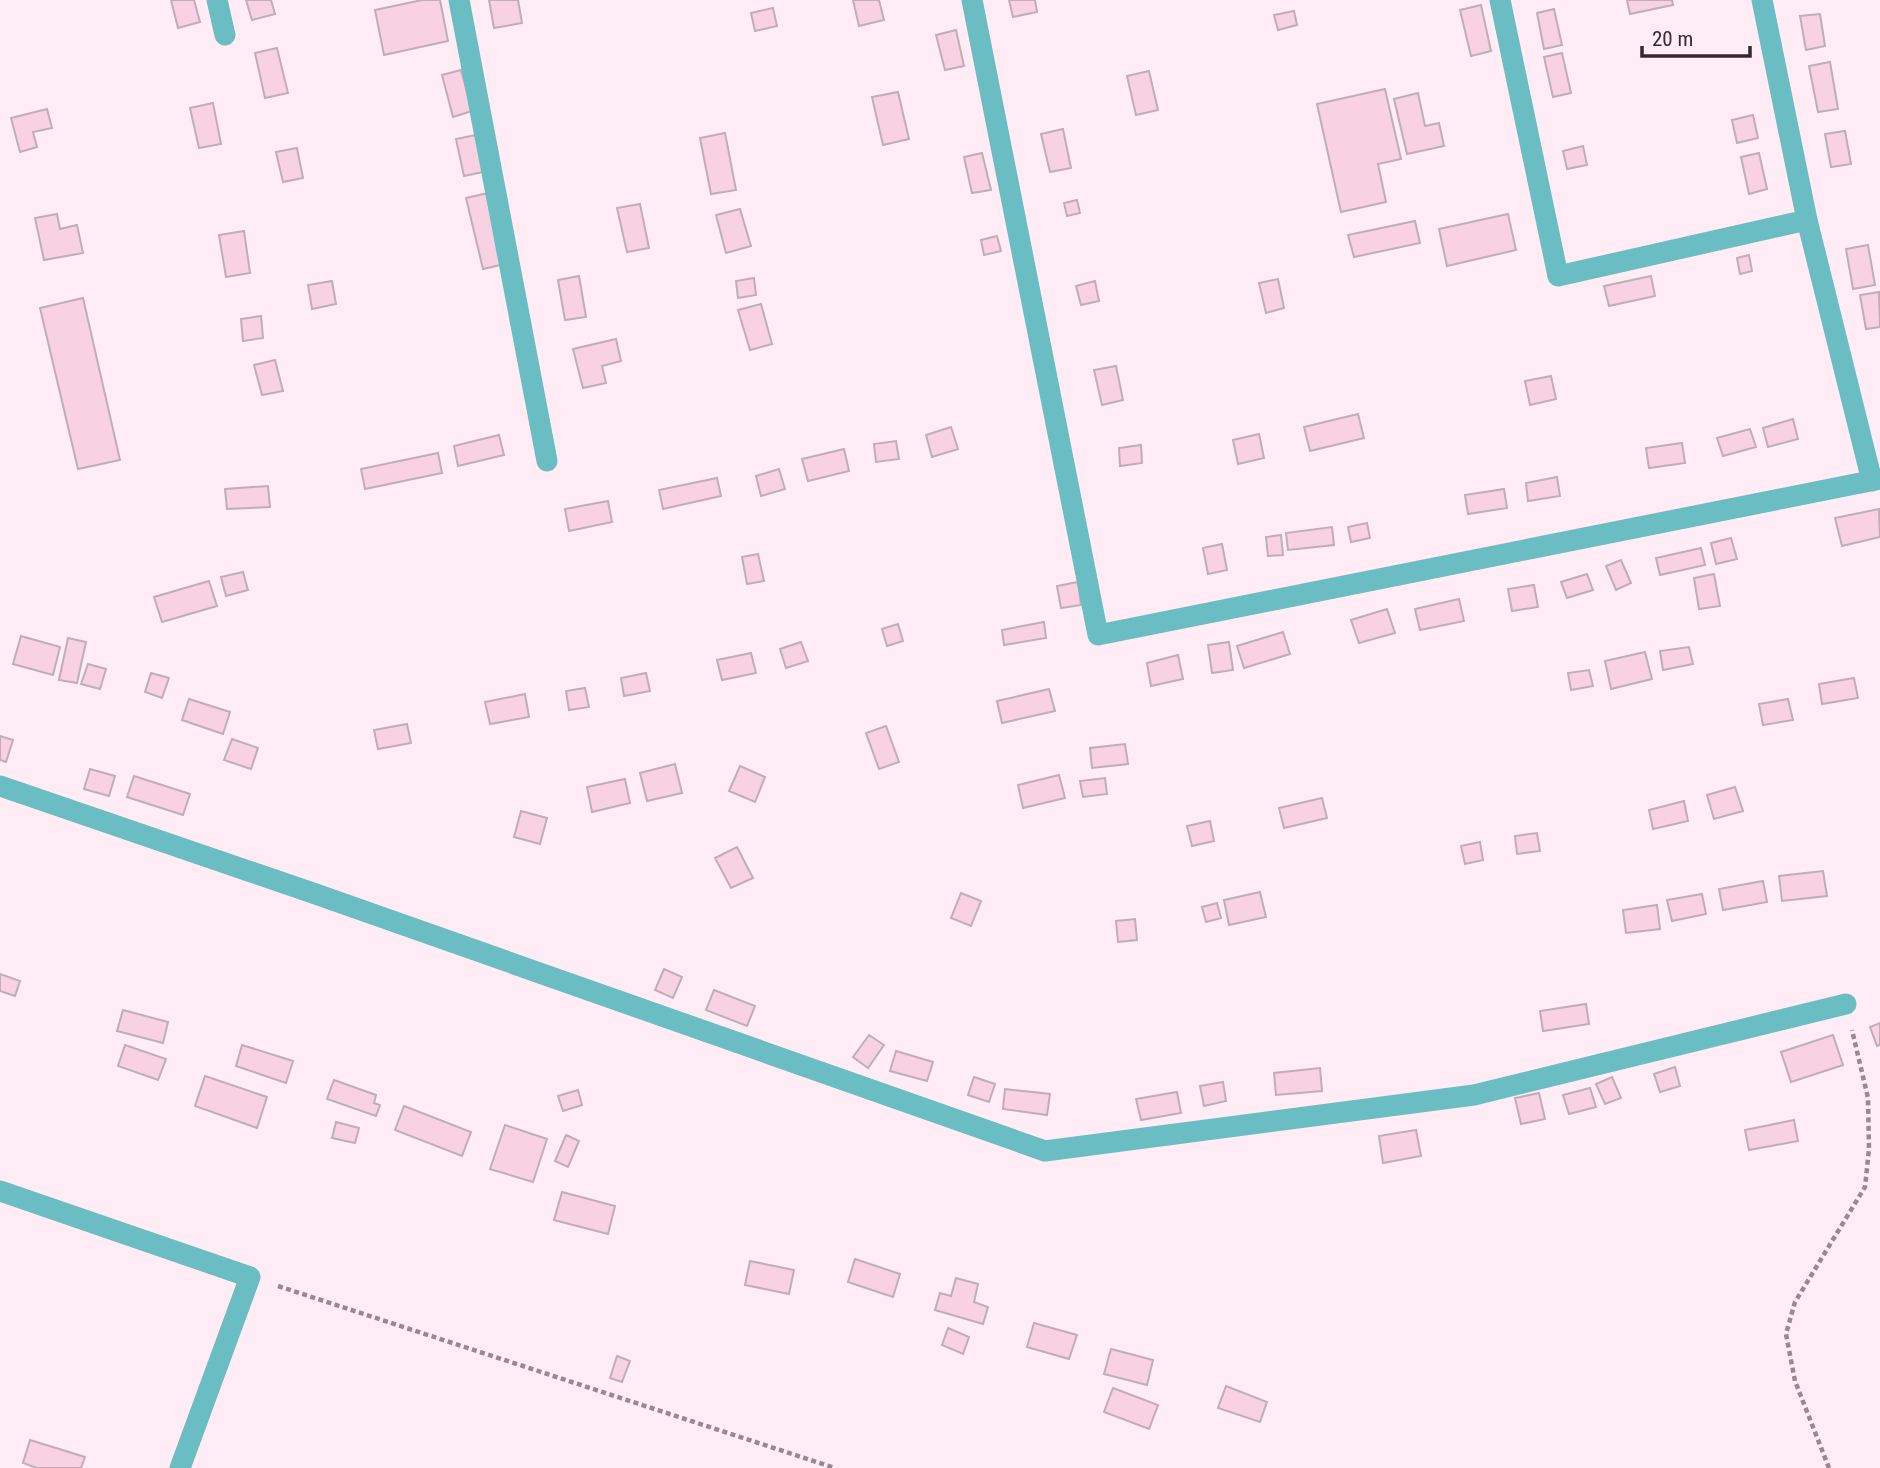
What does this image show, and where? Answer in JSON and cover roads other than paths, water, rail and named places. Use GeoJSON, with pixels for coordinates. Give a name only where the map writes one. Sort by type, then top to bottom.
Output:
{"type":"FeatureCollection","features":[{"type":"Feature","properties":{"kind":"street"},"geometry":{"type":"LineString","coordinates":[[217,0],[225,35]]}},
{"type":"Feature","properties":{"kind":"street"},"geometry":{"type":"LineString","coordinates":[[458,0],[547,461]]}},
{"type":"Feature","properties":{"kind":"street"},"geometry":{"type":"LineString","coordinates":[[972,0],[1098,635],[1876,480],[1807,220],[1762,0]]}},
{"type":"Feature","properties":{"kind":"street"},"geometry":{"type":"LineString","coordinates":[[1500,0],[1558,276],[1807,220]]}},
{"type":"Feature","properties":{"kind":"street"},"geometry":{"type":"LineString","coordinates":[[0,786],[323,896],[1045,1151],[1474,1095],[1846,1004]]}},
{"type":"Feature","properties":{"kind":"street"},"geometry":{"type":"LineString","coordinates":[[0,1191],[250,1277],[180,1468]]}}]}
